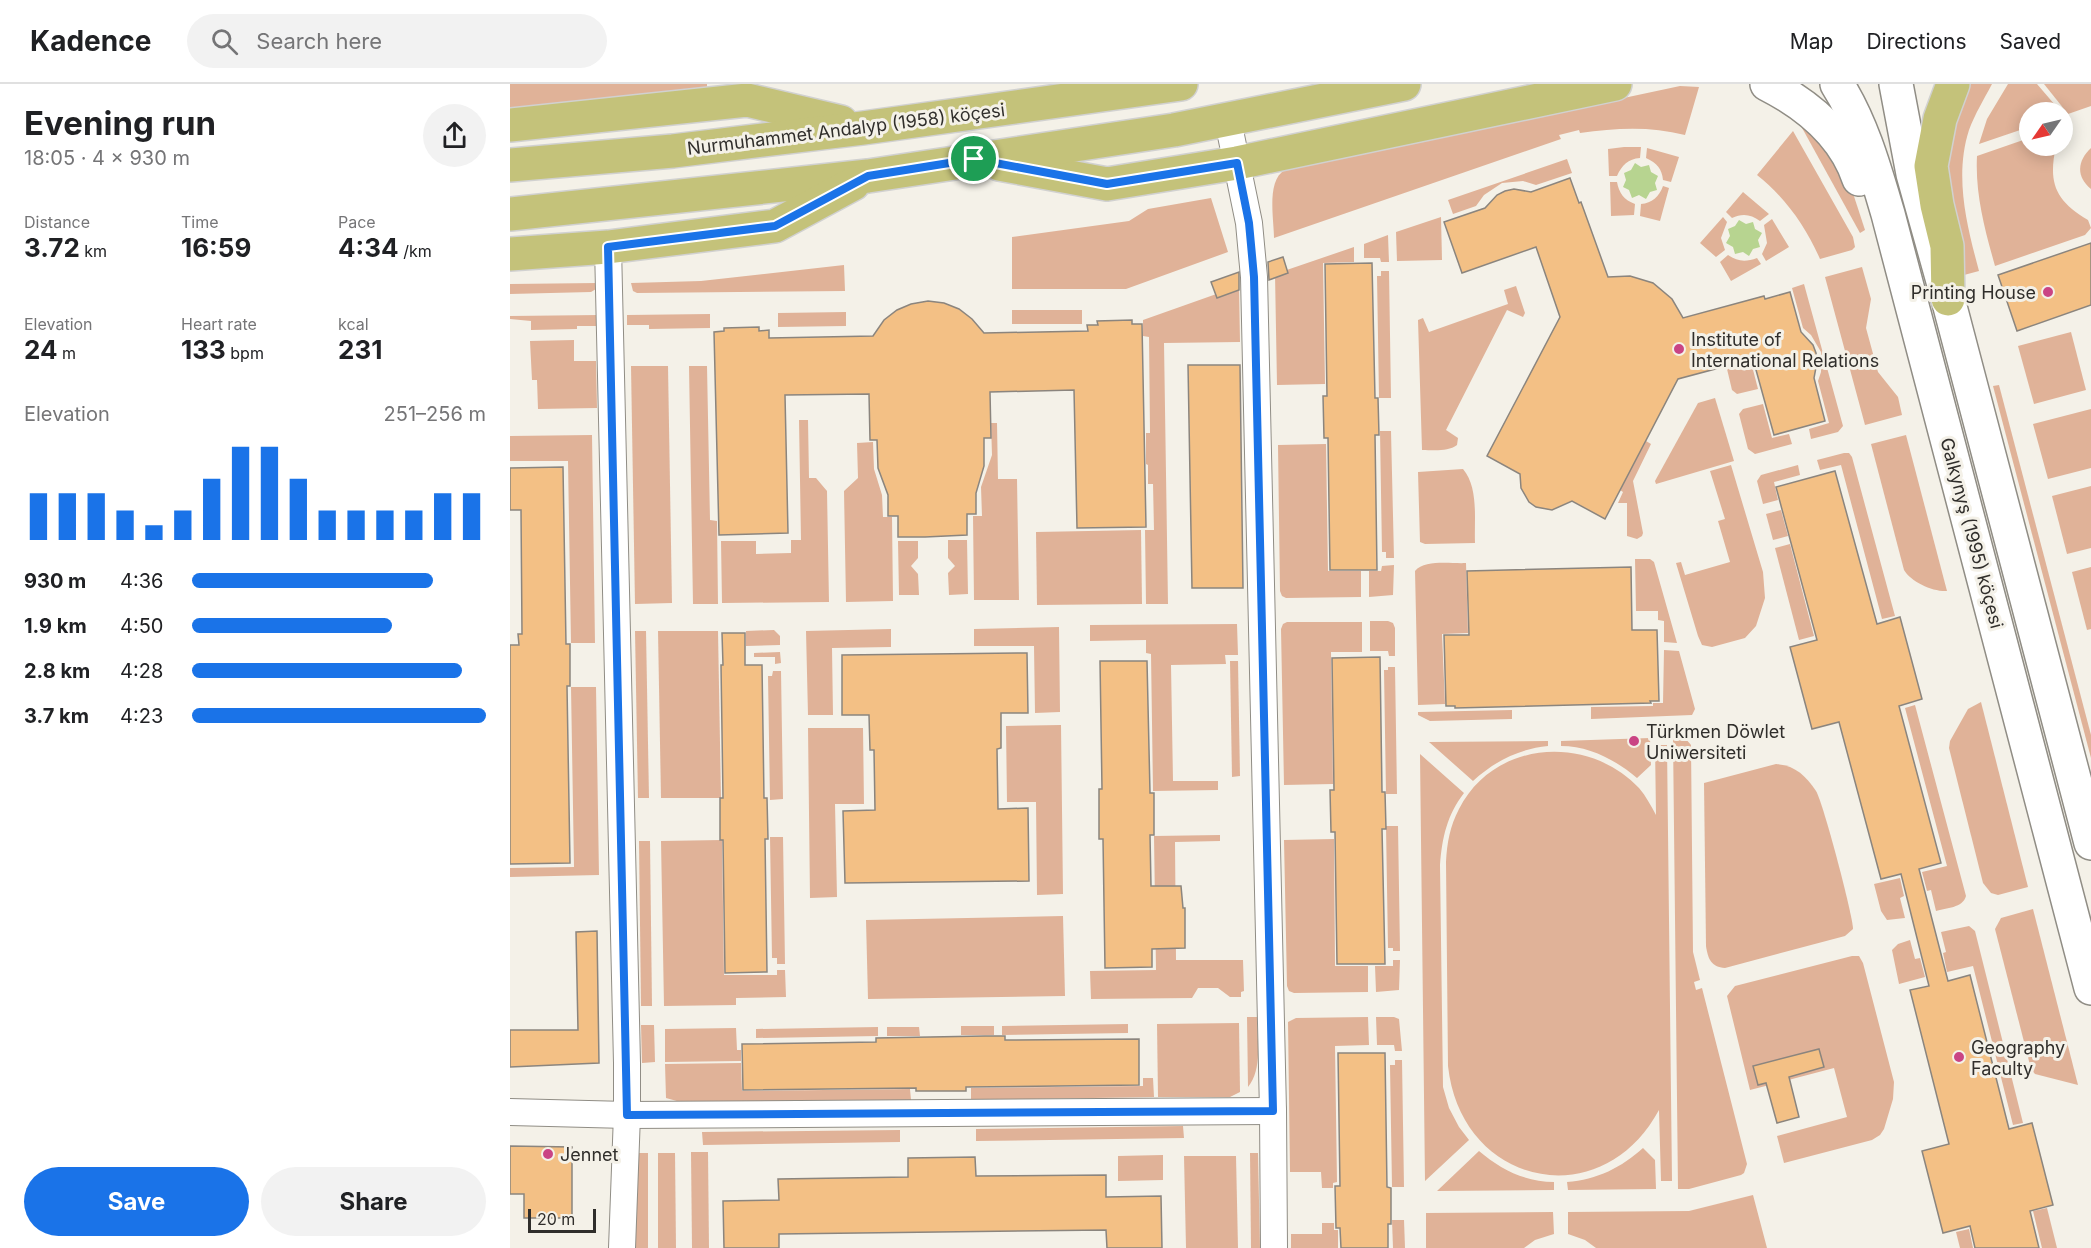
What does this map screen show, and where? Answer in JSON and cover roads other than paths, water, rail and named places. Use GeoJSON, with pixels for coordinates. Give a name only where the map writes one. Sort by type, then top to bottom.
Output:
{"type":"FeatureCollection","features":[{"type":"Feature","properties":{"kind":"main road"},"geometry":{"type":"LineString","coordinates":[[965,115],[1030,84]]}},
{"type":"Feature","properties":{"kind":"main road","name":"Nurmuhammet Andalyp (1958) köçesi"},"geometry":{"type":"LineString","coordinates":[[510,165],[673,151],[965,115],[1181,84]]}},
{"type":"Feature","properties":{"kind":"main road"},"geometry":{"type":"LineString","coordinates":[[510,214],[868,176],[1228,121],[1404,84]]}},
{"type":"Feature","properties":{"kind":"main road"},"geometry":{"type":"LineString","coordinates":[[974,159],[1107,184],[1237,163],[1615,84]]}},
{"type":"Feature","properties":{"kind":"main road"},"geometry":{"type":"LineString","coordinates":[[1767,84],[1793,97],[1817,117],[1835,135],[1852,159],[1882,263],[1912,305]]}},
{"type":"Feature","properties":{"kind":"main road","name":"Galkynyş (1995) köçesi"},"geometry":{"type":"LineString","coordinates":[[1837,84],[1858,126],[1873,165],[1912,305],[2091,988]]}},
{"type":"Feature","properties":{"kind":"main road","name":"Galkynyş (1995) köçesi"},"geometry":{"type":"LineString","coordinates":[[1896,84],[1913,174],[1948,298],[2091,843]]}},
{"type":"Feature","properties":{"kind":"main road"},"geometry":{"type":"LineString","coordinates":[[1948,298],[1947,246],[1936,205],[1931,166],[1940,119],[1953,84]]}},
{"type":"Feature","properties":{"kind":"main road"},"geometry":{"type":"LineString","coordinates":[[510,125],[747,100],[863,128]]}},
{"type":"Feature","properties":{"kind":"main road"},"geometry":{"type":"LineString","coordinates":[[510,254],[608,247],[775,226],[868,176]]}},
{"type":"Feature","properties":{"kind":"street"},"geometry":{"type":"LineString","coordinates":[[1228,121],[1249,223],[1254,277],[1273,1111],[1274,1248]]}},
{"type":"Feature","properties":{"kind":"street"},"geometry":{"type":"LineString","coordinates":[[608,247],[627,1115],[622,1248]]}},
{"type":"Feature","properties":{"kind":"street"},"geometry":{"type":"LineString","coordinates":[[510,1112],[627,1115],[1273,1111]]}},
{"type":"Feature","properties":{"kind":"place","name":"Printing House"},"geometry":{"type":"Point","coordinates":[2048,292]}},
{"type":"Feature","properties":{"kind":"place","name":"Institute of International Relations"},"geometry":{"type":"Point","coordinates":[1679,349]}},
{"type":"Feature","properties":{"kind":"place","name":"Türkmen Döwlet Uniwersiteti"},"geometry":{"type":"Point","coordinates":[1634,741]}},
{"type":"Feature","properties":{"kind":"place","name":"Geography Faculty"},"geometry":{"type":"Point","coordinates":[1959,1057]}},
{"type":"Feature","properties":{"kind":"place","name":"Jennet"},"geometry":{"type":"Point","coordinates":[548,1154]}}]}
